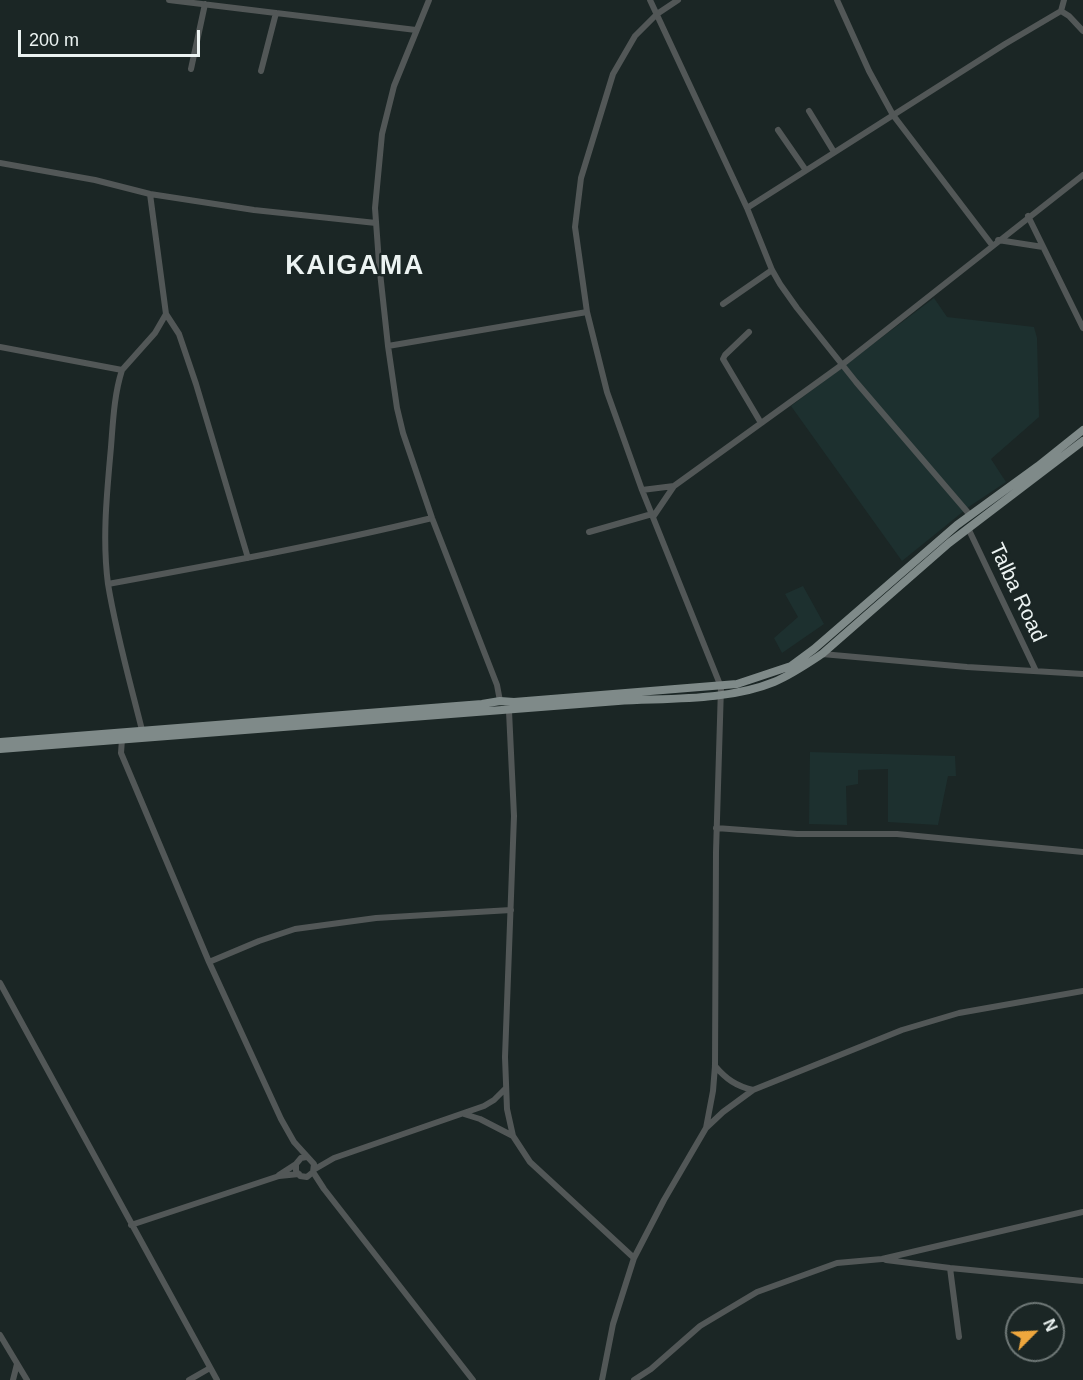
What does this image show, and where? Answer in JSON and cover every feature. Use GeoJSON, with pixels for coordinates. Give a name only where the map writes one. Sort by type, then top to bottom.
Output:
{"type":"FeatureCollection","features":[{"type":"Feature","properties":{"kind":"main road"},"geometry":{"type":"LineString","coordinates":[[0,749],[509,711],[721,691],[790,666],[833,634],[970,515],[1083,430]]}},
{"type":"Feature","properties":{"kind":"main road"},"geometry":{"type":"LineString","coordinates":[[0,742],[471,705],[501,700],[514,702],[751,689],[774,682],[822,654],[968,528],[1083,441]]}},
{"type":"Feature","properties":{"kind":"street"},"geometry":{"type":"LineString","coordinates":[[169,0],[416,30]]}},
{"type":"Feature","properties":{"kind":"street"},"geometry":{"type":"LineString","coordinates":[[243,9],[244,0]]}},
{"type":"Feature","properties":{"kind":"street"},"geometry":{"type":"LineString","coordinates":[[429,0],[394,86],[382,134],[375,188],[376,223],[388,346],[403,433],[432,518],[501,700]]}},
{"type":"Feature","properties":{"kind":"street"},"geometry":{"type":"LineString","coordinates":[[650,0],[747,208],[772,270],[797,308],[970,515]]}},
{"type":"Feature","properties":{"kind":"street"},"geometry":{"type":"LineString","coordinates":[[678,0],[657,14],[635,36],[613,74],[581,178],[575,227],[587,312],[607,392],[642,490],[721,691],[716,828],[715,1066],[706,1128]]}},
{"type":"Feature","properties":{"kind":"street"},"geometry":{"type":"LineString","coordinates":[[837,0],[869,71],[893,115],[995,242],[1043,248]]}},
{"type":"Feature","properties":{"kind":"street"},"geometry":{"type":"LineString","coordinates":[[747,208],[1005,44],[1061,11],[1064,0]]}},
{"type":"Feature","properties":{"kind":"street"},"geometry":{"type":"LineString","coordinates":[[191,69],[205,4]]}},
{"type":"Feature","properties":{"kind":"street"},"geometry":{"type":"LineString","coordinates":[[1061,11],[1083,31]]}},
{"type":"Feature","properties":{"kind":"street"},"geometry":{"type":"LineString","coordinates":[[261,71],[276,14]]}},
{"type":"Feature","properties":{"kind":"street"},"geometry":{"type":"LineString","coordinates":[[809,111],[834,152]]}},
{"type":"Feature","properties":{"kind":"street"},"geometry":{"type":"LineString","coordinates":[[778,130],[806,169]]}},
{"type":"Feature","properties":{"kind":"street"},"geometry":{"type":"LineString","coordinates":[[0,163],[94,180],[150,194],[254,210],[376,223]]}},
{"type":"Feature","properties":{"kind":"street"},"geometry":{"type":"LineString","coordinates":[[589,532],[652,516],[674,486],[843,364],[1028,216],[1083,175]]}},
{"type":"Feature","properties":{"kind":"street"},"geometry":{"type":"LineString","coordinates":[[150,194],[166,314],[178,334],[196,384],[248,558]]}},
{"type":"Feature","properties":{"kind":"street"},"geometry":{"type":"LineString","coordinates":[[1028,216],[1083,328]]}},
{"type":"Feature","properties":{"kind":"street"},"geometry":{"type":"LineString","coordinates":[[723,304],[772,270]]}},
{"type":"Feature","properties":{"kind":"street"},"geometry":{"type":"LineString","coordinates":[[388,346],[587,312]]}},
{"type":"Feature","properties":{"kind":"street"},"geometry":{"type":"LineString","coordinates":[[142,730],[108,584],[105,550],[107,489],[116,398],[122,370],[155,333],[166,314]]}},
{"type":"Feature","properties":{"kind":"street"},"geometry":{"type":"LineString","coordinates":[[749,332],[723,359],[760,423]]}},
{"type":"Feature","properties":{"kind":"street"},"geometry":{"type":"LineString","coordinates":[[0,347],[122,370]]}},
{"type":"Feature","properties":{"kind":"street"},"geometry":{"type":"LineString","coordinates":[[642,490],[674,486]]}},
{"type":"Feature","properties":{"kind":"street"},"geometry":{"type":"LineString","coordinates":[[108,584],[371,533],[432,518]]}},
{"type":"Feature","properties":{"kind":"street","name":"Talba Road"},"geometry":{"type":"LineString","coordinates":[[968,528],[1036,671]]}},
{"type":"Feature","properties":{"kind":"street"},"geometry":{"type":"LineString","coordinates":[[822,654],[967,668],[1083,674]]}},
{"type":"Feature","properties":{"kind":"street"},"geometry":{"type":"LineString","coordinates":[[509,711],[514,816],[505,1089],[513,1136],[530,1162],[634,1258]]}},
{"type":"Feature","properties":{"kind":"street"},"geometry":{"type":"LineString","coordinates":[[122,739],[121,753],[209,962],[294,1142],[296,1171],[299,1174]]}},
{"type":"Feature","properties":{"kind":"street"},"geometry":{"type":"LineString","coordinates":[[716,828],[797,834],[904,835],[1083,852]]}},
{"type":"Feature","properties":{"kind":"street"},"geometry":{"type":"LineString","coordinates":[[209,962],[295,929],[376,918],[511,910]]}},
{"type":"Feature","properties":{"kind":"street"},"geometry":{"type":"LineString","coordinates":[[0,983],[217,1380]]}},
{"type":"Feature","properties":{"kind":"street"},"geometry":{"type":"LineString","coordinates":[[602,1380],[613,1324],[634,1258],[664,1200],[706,1128],[723,1112],[753,1090],[902,1030],[959,1014],[1083,991]]}},
{"type":"Feature","properties":{"kind":"street"},"geometry":{"type":"LineString","coordinates":[[715,1066],[725,1078],[740,1087],[753,1090]]}},
{"type":"Feature","properties":{"kind":"street"},"geometry":{"type":"LineString","coordinates":[[307,1177],[334,1158],[463,1114],[494,1100],[505,1089]]}},
{"type":"Feature","properties":{"kind":"street"},"geometry":{"type":"LineString","coordinates":[[463,1114],[480,1119],[513,1136]]}},
{"type":"Feature","properties":{"kind":"street"},"geometry":{"type":"LineString","coordinates":[[294,1142],[309,1158],[324,1189],[472,1380]]}},
{"type":"Feature","properties":{"kind":"street"},"geometry":{"type":"LineString","coordinates":[[279,1176],[297,1162],[309,1158],[334,1158]]}},
{"type":"Feature","properties":{"kind":"street"},"geometry":{"type":"LineString","coordinates":[[131,1225],[279,1176],[299,1174],[324,1189]]}},
{"type":"Feature","properties":{"kind":"street"},"geometry":{"type":"LineString","coordinates":[[634,1380],[651,1369],[700,1326],[757,1292],[837,1263],[882,1259],[1083,1212]]}},
{"type":"Feature","properties":{"kind":"street"},"geometry":{"type":"LineString","coordinates":[[882,1259],[1083,1281]]}},
{"type":"Feature","properties":{"kind":"street"},"geometry":{"type":"LineString","coordinates":[[950,1268],[959,1337]]}},
{"type":"Feature","properties":{"kind":"street"},"geometry":{"type":"LineString","coordinates":[[0,1335],[27,1380]]}},
{"type":"Feature","properties":{"kind":"street"},"geometry":{"type":"LineString","coordinates":[[13,1380],[17,1365]]}},
{"type":"Feature","properties":{"kind":"street"},"geometry":{"type":"LineString","coordinates":[[189,1380],[210,1368]]}},
{"type":"Feature","properties":{"kind":"street"},"geometry":{"type":"LineString","coordinates":[[647,1380],[651,1369]]}},
{"type":"Feature","properties":{"kind":"shaded area"},"geometry":{"type":"Polygon","coordinates":[[[934,298],[947,317],[1034,327],[1037,338],[1039,417],[991,459],[1006,482],[970,506],[902,561],[791,406],[934,298]]]}},
{"type":"Feature","properties":{"kind":"shaded area"},"geometry":{"type":"Polygon","coordinates":[[[803,586],[824,624],[782,653],[774,638],[798,617],[785,594],[803,586]]]}},
{"type":"Feature","properties":{"kind":"shaded area"},"geometry":{"type":"Polygon","coordinates":[[[810,752],[955,756],[956,776],[948,776],[938,825],[888,822],[888,769],[858,770],[858,784],[846,786],[847,825],[809,824],[810,752]]]}},
{"type":"Feature","properties":{"kind":"district","name":"KAIGAMA"},"geometry":{"type":"Point","coordinates":[355,267]}}]}
